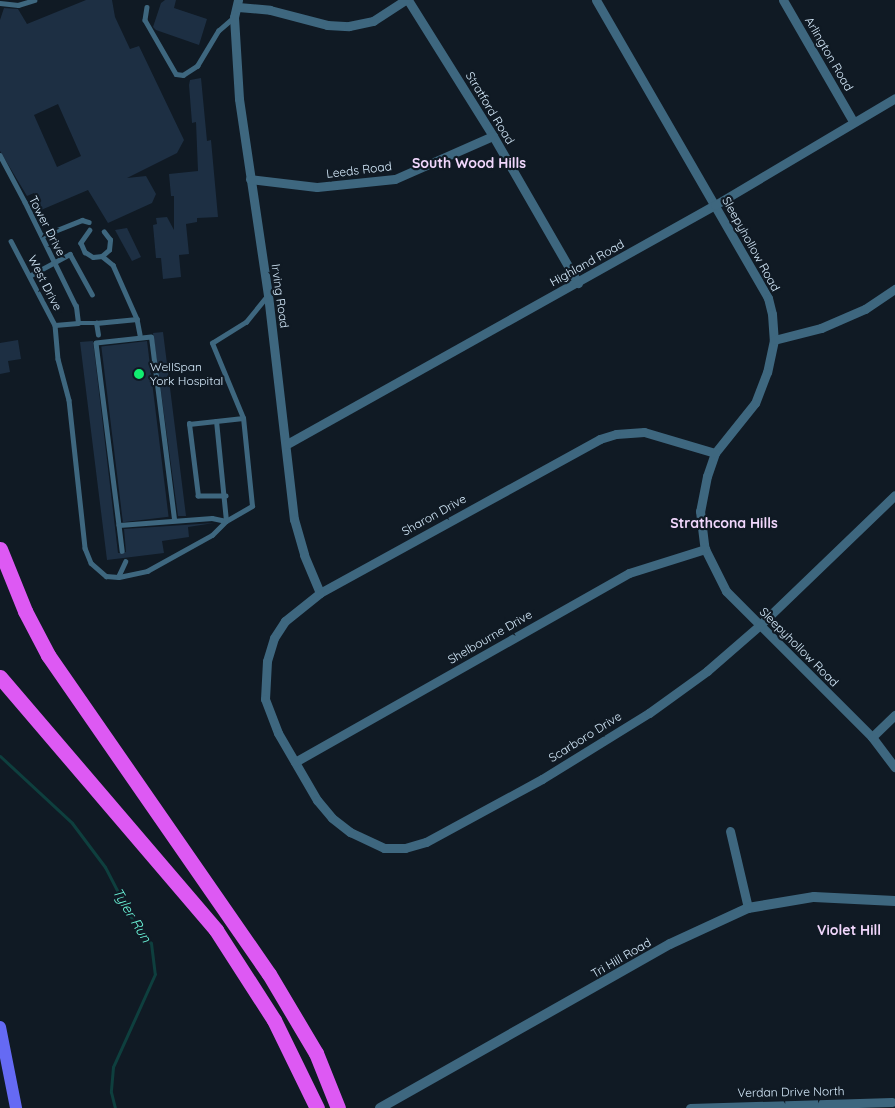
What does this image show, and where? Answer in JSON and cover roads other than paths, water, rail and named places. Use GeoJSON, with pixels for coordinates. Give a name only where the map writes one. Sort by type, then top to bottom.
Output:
{"type":"FeatureCollection","features":[{"type":"Feature","properties":{"kind":"highway"},"geometry":{"type":"LineString","coordinates":[[0,549],[25,611],[48,655],[265,967],[316,1054],[336,1101]]}},
{"type":"Feature","properties":{"kind":"highway"},"geometry":{"type":"LineString","coordinates":[[2,680],[216,930],[274,1020],[317,1107]]}},
{"type":"Feature","properties":{"kind":"main road"},"geometry":{"type":"LineString","coordinates":[[0,1027],[16,1108]]}},
{"type":"Feature","properties":{"kind":"street"},"geometry":{"type":"LineString","coordinates":[[238,3],[327,25],[349,26],[373,21],[404,0]]}},
{"type":"Feature","properties":{"kind":"street","name":"Stratford Road"},"geometry":{"type":"LineString","coordinates":[[408,0],[492,136],[578,283]]}},
{"type":"Feature","properties":{"kind":"street","name":"Sleepyhollow Road"},"geometry":{"type":"LineString","coordinates":[[596,0],[768,298],[774,340],[767,372],[755,403],[715,453],[700,510],[705,549],[726,591],[872,737],[895,767]]}},
{"type":"Feature","properties":{"kind":"street","name":"Arlington Road"},"geometry":{"type":"LineString","coordinates":[[783,0],[853,121]]}},
{"type":"Feature","properties":{"kind":"street","name":"Irving Road"},"geometry":{"type":"LineString","coordinates":[[238,3],[234,17],[238,99],[268,296],[287,444],[294,519],[304,555],[320,593]]}},
{"type":"Feature","properties":{"kind":"street","name":"Highland Road"},"geometry":{"type":"LineString","coordinates":[[287,444],[578,283],[715,205],[853,121],[895,98]]}},
{"type":"Feature","properties":{"kind":"street","name":"Leeds Road"},"geometry":{"type":"LineString","coordinates":[[250,179],[317,187],[395,179],[492,136]]}},
{"type":"Feature","properties":{"kind":"street"},"geometry":{"type":"LineString","coordinates":[[774,340],[822,328],[865,309],[895,289]]}},
{"type":"Feature","properties":{"kind":"street","name":"Sharon Drive"},"geometry":{"type":"LineString","coordinates":[[278,733],[265,699],[267,661],[274,638],[285,621],[320,593],[600,439],[616,434],[644,432],[715,453]]}},
{"type":"Feature","properties":{"kind":"street","name":"Scarboro Drive"},"geometry":{"type":"LineString","coordinates":[[278,733],[317,800],[350,832],[384,848],[405,848],[426,842],[542,779],[640,718],[707,670],[760,626],[895,495]]}},
{"type":"Feature","properties":{"kind":"street","name":"Shelbourne Drive"},"geometry":{"type":"LineString","coordinates":[[294,762],[629,573],[705,549]]}},
{"type":"Feature","properties":{"kind":"street"},"geometry":{"type":"LineString","coordinates":[[872,737],[895,715]]}},
{"type":"Feature","properties":{"kind":"street"},"geometry":{"type":"LineString","coordinates":[[730,831],[748,908]]}},
{"type":"Feature","properties":{"kind":"street","name":"Tri Hill Road"},"geometry":{"type":"LineString","coordinates":[[380,1108],[670,944],[748,908],[814,897],[895,901]]}},
{"type":"Feature","properties":{"kind":"street","name":"Verdan Drive North"},"geometry":{"type":"LineString","coordinates":[[690,1108],[708,1105],[747,1107],[891,1103]]}},
{"type":"Feature","properties":{"kind":"lane"},"geometry":{"type":"LineString","coordinates":[[0,3],[18,5],[34,0]]}},
{"type":"Feature","properties":{"kind":"lane"},"geometry":{"type":"LineString","coordinates":[[147,7],[145,20],[176,74],[183,75],[197,66],[218,31],[234,17]]}},
{"type":"Feature","properties":{"kind":"lane","name":"Tower Drive"},"geometry":{"type":"LineString","coordinates":[[0,155],[76,306]]}},
{"type":"Feature","properties":{"kind":"lane"},"geometry":{"type":"LineString","coordinates":[[42,236],[82,220],[88,222]]}},
{"type":"Feature","properties":{"kind":"lane"},"geometry":{"type":"LineString","coordinates":[[90,230],[82,239],[82,248],[88,255],[102,256],[113,265],[137,318],[140,335]]}},
{"type":"Feature","properties":{"kind":"lane"},"geometry":{"type":"LineString","coordinates":[[102,256],[110,245],[104,232]]}},
{"type":"Feature","properties":{"kind":"lane","name":"West Drive"},"geometry":{"type":"LineString","coordinates":[[11,241],[31,275],[55,326],[78,323],[76,306]]}},
{"type":"Feature","properties":{"kind":"lane"},"geometry":{"type":"LineString","coordinates":[[31,275],[70,254],[92,294]]}},
{"type":"Feature","properties":{"kind":"lane"},"geometry":{"type":"LineString","coordinates":[[55,326],[58,359],[69,400],[85,548],[91,563],[106,576],[118,578],[147,572],[212,535],[226,521],[252,506],[243,418],[212,343],[246,322],[268,296]]}},
{"type":"Feature","properties":{"kind":"lane"},"geometry":{"type":"LineString","coordinates":[[78,323],[96,323],[137,318]]}},
{"type":"Feature","properties":{"kind":"lane"},"geometry":{"type":"LineString","coordinates":[[96,323],[98,335]]}},
{"type":"Feature","properties":{"kind":"lane"},"geometry":{"type":"LineString","coordinates":[[122,551],[96,343],[151,337],[174,519]]}},
{"type":"Feature","properties":{"kind":"lane"},"geometry":{"type":"LineString","coordinates":[[226,496],[198,496],[189,424],[243,418]]}},
{"type":"Feature","properties":{"kind":"lane"},"geometry":{"type":"LineString","coordinates":[[216,421],[226,496],[226,521]]}},
{"type":"Feature","properties":{"kind":"lane"},"geometry":{"type":"LineString","coordinates":[[119,524],[174,519],[182,522],[212,518],[226,521]]}},
{"type":"Feature","properties":{"kind":"lane"},"geometry":{"type":"LineString","coordinates":[[118,578],[125,562]]}},
{"type":"Feature","properties":{"kind":"waterway","name":"Tyler Run"},"geometry":{"type":"LineString","coordinates":[[0,756],[72,823],[105,867],[134,923],[151,943],[155,974],[113,1067],[111,1092],[115,1108]]}},
{"type":"Feature","properties":{"kind":"place","name":"WellSpan York Hospital"},"geometry":{"type":"Point","coordinates":[139,374]}},
{"type":"Feature","properties":{"kind":"district","name":"South Wood Hills"},"geometry":{"type":"Point","coordinates":[469,163]}},
{"type":"Feature","properties":{"kind":"district","name":"Strathcona Hills"},"geometry":{"type":"Point","coordinates":[724,523]}},
{"type":"Feature","properties":{"kind":"district","name":"Violet Hill"},"geometry":{"type":"Point","coordinates":[849,930]}}]}
